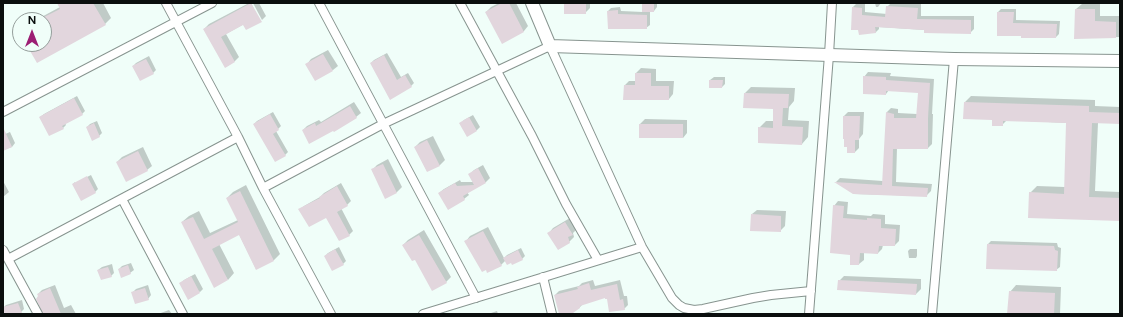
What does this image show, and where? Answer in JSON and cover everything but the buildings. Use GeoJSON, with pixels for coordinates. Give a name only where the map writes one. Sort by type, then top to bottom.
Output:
{"type":"FeatureCollection","features":[{"type":"Feature","properties":{"kind":"street"},"geometry":{"type":"LineString","coordinates":[[166,3],[331,314]]}},
{"type":"Feature","properties":{"kind":"street"},"geometry":{"type":"LineString","coordinates":[[3,112],[212,3]]}},
{"type":"Feature","properties":{"kind":"street"},"geometry":{"type":"LineString","coordinates":[[319,3],[476,298]]}},
{"type":"Feature","properties":{"kind":"street"},"geometry":{"type":"LineString","coordinates":[[460,3],[532,136],[566,204],[598,260]]}},
{"type":"Feature","properties":{"kind":"street"},"geometry":{"type":"LineString","coordinates":[[532,3],[550,46],[642,246],[672,298],[684,308],[694,310],[752,298],[811,291]]}},
{"type":"Feature","properties":{"kind":"street"},"geometry":{"type":"LineString","coordinates":[[809,314],[832,3]]}},
{"type":"Feature","properties":{"kind":"street"},"geometry":{"type":"LineString","coordinates":[[263,188],[383,124],[550,46],[954,59],[1120,61]]}},
{"type":"Feature","properties":{"kind":"street"},"geometry":{"type":"LineString","coordinates":[[932,314],[954,59]]}},
{"type":"Feature","properties":{"kind":"street"},"geometry":{"type":"LineString","coordinates":[[38,314],[5,256],[122,199],[238,137]]}},
{"type":"Feature","properties":{"kind":"street"},"geometry":{"type":"LineString","coordinates":[[122,199],[184,314]]}},
{"type":"Feature","properties":{"kind":"street"},"geometry":{"type":"LineString","coordinates":[[423,314],[642,246]]}},
{"type":"Feature","properties":{"kind":"street"},"geometry":{"type":"LineString","coordinates":[[543,277],[552,314]]}}]}
